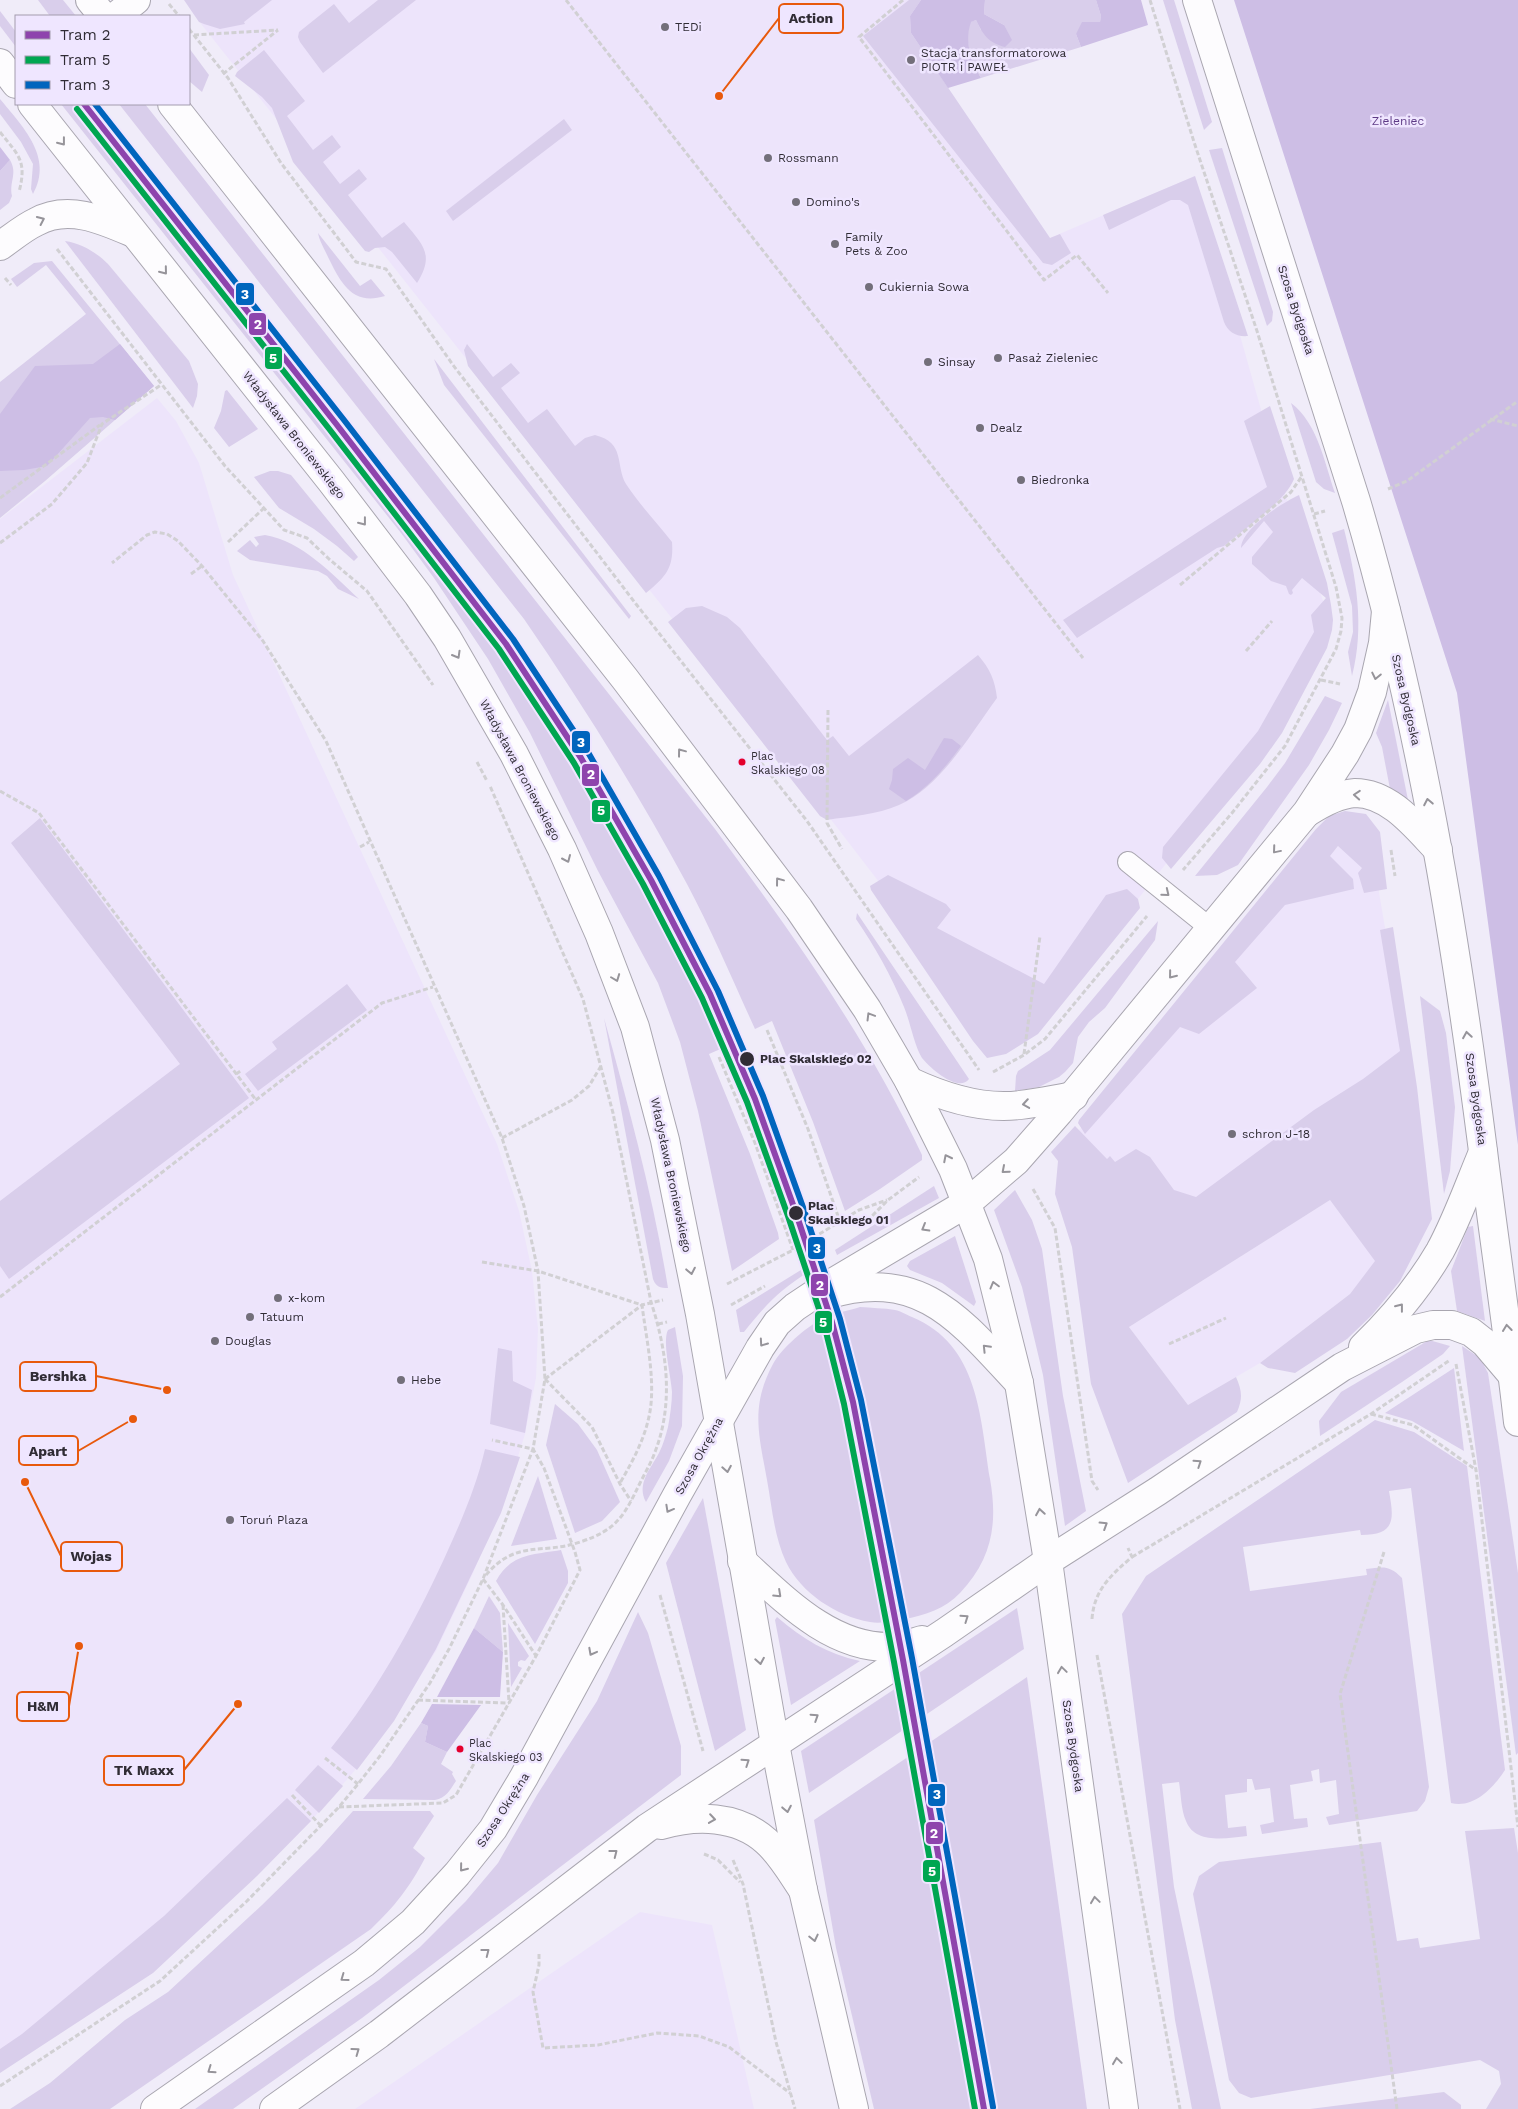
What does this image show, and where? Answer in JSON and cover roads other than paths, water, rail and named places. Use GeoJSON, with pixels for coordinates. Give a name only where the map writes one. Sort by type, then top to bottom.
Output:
{"type":"FeatureCollection","features":[{"type":"Feature","properties":{"kind":"street"},"geometry":{"type":"LineString","coordinates":[[90,0],[102,15]]}},
{"type":"Feature","properties":{"kind":"street"},"geometry":{"type":"LineString","coordinates":[[117,15],[136,0]]}},
{"type":"Feature","properties":{"kind":"street","name":"Szosa Bydgoska"},"geometry":{"type":"LineString","coordinates":[[1197,0],[1376,565],[1438,850],[1473,1074],[1518,1422]]}},
{"type":"Feature","properties":{"kind":"street"},"geometry":{"type":"LineString","coordinates":[[0,63],[15,83]]}},
{"type":"Feature","properties":{"kind":"street","name":"Władysława Broniewskiego"},"geometry":{"type":"LineString","coordinates":[[33,105],[418,595],[447,638],[514,754],[562,848],[599,933],[638,1037],[665,1140],[700,1314],[742,1561]]}},
{"type":"Feature","properties":{"kind":"street"},"geometry":{"type":"LineString","coordinates":[[173,105],[625,679],[805,917],[867,1009],[909,1081],[953,1169],[967,1203],[988,1258],[1019,1383]]}},
{"type":"Feature","properties":{"kind":"street"},"geometry":{"type":"LineString","coordinates":[[0,246],[36,222],[50,216],[81,215],[95,217],[133,233]]}},
{"type":"Feature","properties":{"kind":"street","name":"Szosa Okrężna"},"geometry":{"type":"LineString","coordinates":[[155,2109],[364,1963],[413,1922],[457,1874],[492,1829],[524,1777],[719,1421],[760,1348],[777,1323],[795,1307],[967,1203],[1018,1159],[1074,1096],[1307,812],[1346,754],[1358,730],[1372,692],[1382,643],[1386,611]]}},
{"type":"Feature","properties":{"kind":"street"},"geometry":{"type":"LineString","coordinates":[[1307,812],[1325,802],[1355,793],[1377,799],[1400,811],[1438,850]]}},
{"type":"Feature","properties":{"kind":"street"},"geometry":{"type":"LineString","coordinates":[[909,1081],[936,1094],[965,1102],[993,1106],[1019,1106],[1074,1096]]}},
{"type":"Feature","properties":{"kind":"street"},"geometry":{"type":"LineString","coordinates":[[1342,1367],[1387,1324],[1422,1279],[1441,1250],[1483,1152]]}},
{"type":"Feature","properties":{"kind":"street","name":"Szosa Okrężna"},"geometry":{"type":"LineString","coordinates":[[795,1307],[846,1289],[873,1286],[897,1288],[941,1306],[982,1343],[1019,1383]]}},
{"type":"Feature","properties":{"kind":"street"},"geometry":{"type":"LineString","coordinates":[[274,2109],[379,2034],[648,1828],[1342,1367],[1416,1329],[1433,1325],[1452,1325],[1472,1332],[1513,1376]]}},
{"type":"Feature","properties":{"kind":"street","name":"Szosa Bydgoska"},"geometry":{"type":"LineString","coordinates":[[1019,1383],[1048,1561],[1124,2109]]}},
{"type":"Feature","properties":{"kind":"street"},"geometry":{"type":"LineString","coordinates":[[742,1561],[786,1601],[829,1632],[869,1646],[900,1646],[944,1633]]}},
{"type":"Feature","properties":{"kind":"street"},"geometry":{"type":"LineString","coordinates":[[742,1561],[774,1744],[803,1890],[854,2109]]}},
{"type":"Feature","properties":{"kind":"street"},"geometry":{"type":"LineString","coordinates":[[648,1828],[685,1818],[705,1818],[726,1821],[751,1830],[767,1842],[803,1890]]}},
{"type":"Feature","properties":{"kind":"lane"},"geometry":{"type":"LineString","coordinates":[[1128,862],[1210,928]]}},
{"type":"Feature","properties":{"kind":"tram line","name":"2"},"geometry":{"type":"LineString","coordinates":[[85,105],[337,425],[506,644],[581,758],[651,880],[710,994],[755,1099],[796,1213],[832,1322],[853,1402],[903,1660],[984,2109]]}},
{"type":"Feature","properties":{"kind":"tram line","name":"3"},"geometry":{"type":"LineString","coordinates":[[96,105],[344,420],[513,639],[589,754],[659,876],[718,991],[763,1096],[804,1210],[840,1319],[861,1400],[912,1658],[993,2107]]}},
{"type":"Feature","properties":{"kind":"tram line","name":"5"},"geometry":{"type":"LineString","coordinates":[[77,109],[330,430],[499,649],[574,763],[643,884],[702,998],[747,1102],[788,1216],[824,1324],[844,1404],[894,1662],[975,2109]]}},
{"type":"Feature","properties":{"kind":"place","name":"TEDi"},"geometry":{"type":"Point","coordinates":[665,27]}},
{"type":"Feature","properties":{"kind":"place","name":"Stacja transformatorowa PIOTR i PAWEŁ"},"geometry":{"type":"Point","coordinates":[911,60]}},
{"type":"Feature","properties":{"kind":"place","name":"Action"},"geometry":{"type":"Point","coordinates":[719,96]}},
{"type":"Feature","properties":{"kind":"place","name":"Rossmann"},"geometry":{"type":"Point","coordinates":[768,158]}},
{"type":"Feature","properties":{"kind":"place","name":"Domino's"},"geometry":{"type":"Point","coordinates":[796,202]}},
{"type":"Feature","properties":{"kind":"place","name":"Family Pets & Zoo"},"geometry":{"type":"Point","coordinates":[835,244]}},
{"type":"Feature","properties":{"kind":"place","name":"Cukiernia Sowa"},"geometry":{"type":"Point","coordinates":[869,287]}},
{"type":"Feature","properties":{"kind":"place","name":"Pasaż Zieleniec"},"geometry":{"type":"Point","coordinates":[998,358]}},
{"type":"Feature","properties":{"kind":"place","name":"Sinsay"},"geometry":{"type":"Point","coordinates":[928,362]}},
{"type":"Feature","properties":{"kind":"place","name":"Dealz"},"geometry":{"type":"Point","coordinates":[980,428]}},
{"type":"Feature","properties":{"kind":"place","name":"Biedronka"},"geometry":{"type":"Point","coordinates":[1021,480]}},
{"type":"Feature","properties":{"kind":"place","name":"Plac Skalskiego 08"},"geometry":{"type":"Point","coordinates":[742,762]}},
{"type":"Feature","properties":{"kind":"place","name":"Plac Skalskiego 02"},"geometry":{"type":"Point","coordinates":[747,1059]}},
{"type":"Feature","properties":{"kind":"place","name":"schron J-18"},"geometry":{"type":"Point","coordinates":[1232,1134]}},
{"type":"Feature","properties":{"kind":"place","name":"Plac Skalskiego 01"},"geometry":{"type":"Point","coordinates":[796,1213]}},
{"type":"Feature","properties":{"kind":"place","name":"x-kom"},"geometry":{"type":"Point","coordinates":[278,1298]}},
{"type":"Feature","properties":{"kind":"place","name":"Tatuum"},"geometry":{"type":"Point","coordinates":[250,1317]}},
{"type":"Feature","properties":{"kind":"place","name":"Douglas"},"geometry":{"type":"Point","coordinates":[215,1341]}},
{"type":"Feature","properties":{"kind":"place","name":"Hebe"},"geometry":{"type":"Point","coordinates":[401,1380]}},
{"type":"Feature","properties":{"kind":"place","name":"Bershka"},"geometry":{"type":"Point","coordinates":[167,1390]}},
{"type":"Feature","properties":{"kind":"place","name":"Apart"},"geometry":{"type":"Point","coordinates":[133,1419]}},
{"type":"Feature","properties":{"kind":"place","name":"Wojas"},"geometry":{"type":"Point","coordinates":[25,1482]}},
{"type":"Feature","properties":{"kind":"place","name":"Toruń Plaza"},"geometry":{"type":"Point","coordinates":[230,1520]}},
{"type":"Feature","properties":{"kind":"place","name":"H&M"},"geometry":{"type":"Point","coordinates":[79,1646]}},
{"type":"Feature","properties":{"kind":"place","name":"TK Maxx"},"geometry":{"type":"Point","coordinates":[238,1704]}},
{"type":"Feature","properties":{"kind":"place","name":"Plac Skalskiego 03"},"geometry":{"type":"Point","coordinates":[460,1749]}},
{"type":"Feature","properties":{"kind":"park label","name":"Zieleniec"},"geometry":{"type":"Point","coordinates":[1398,121]}}]}
